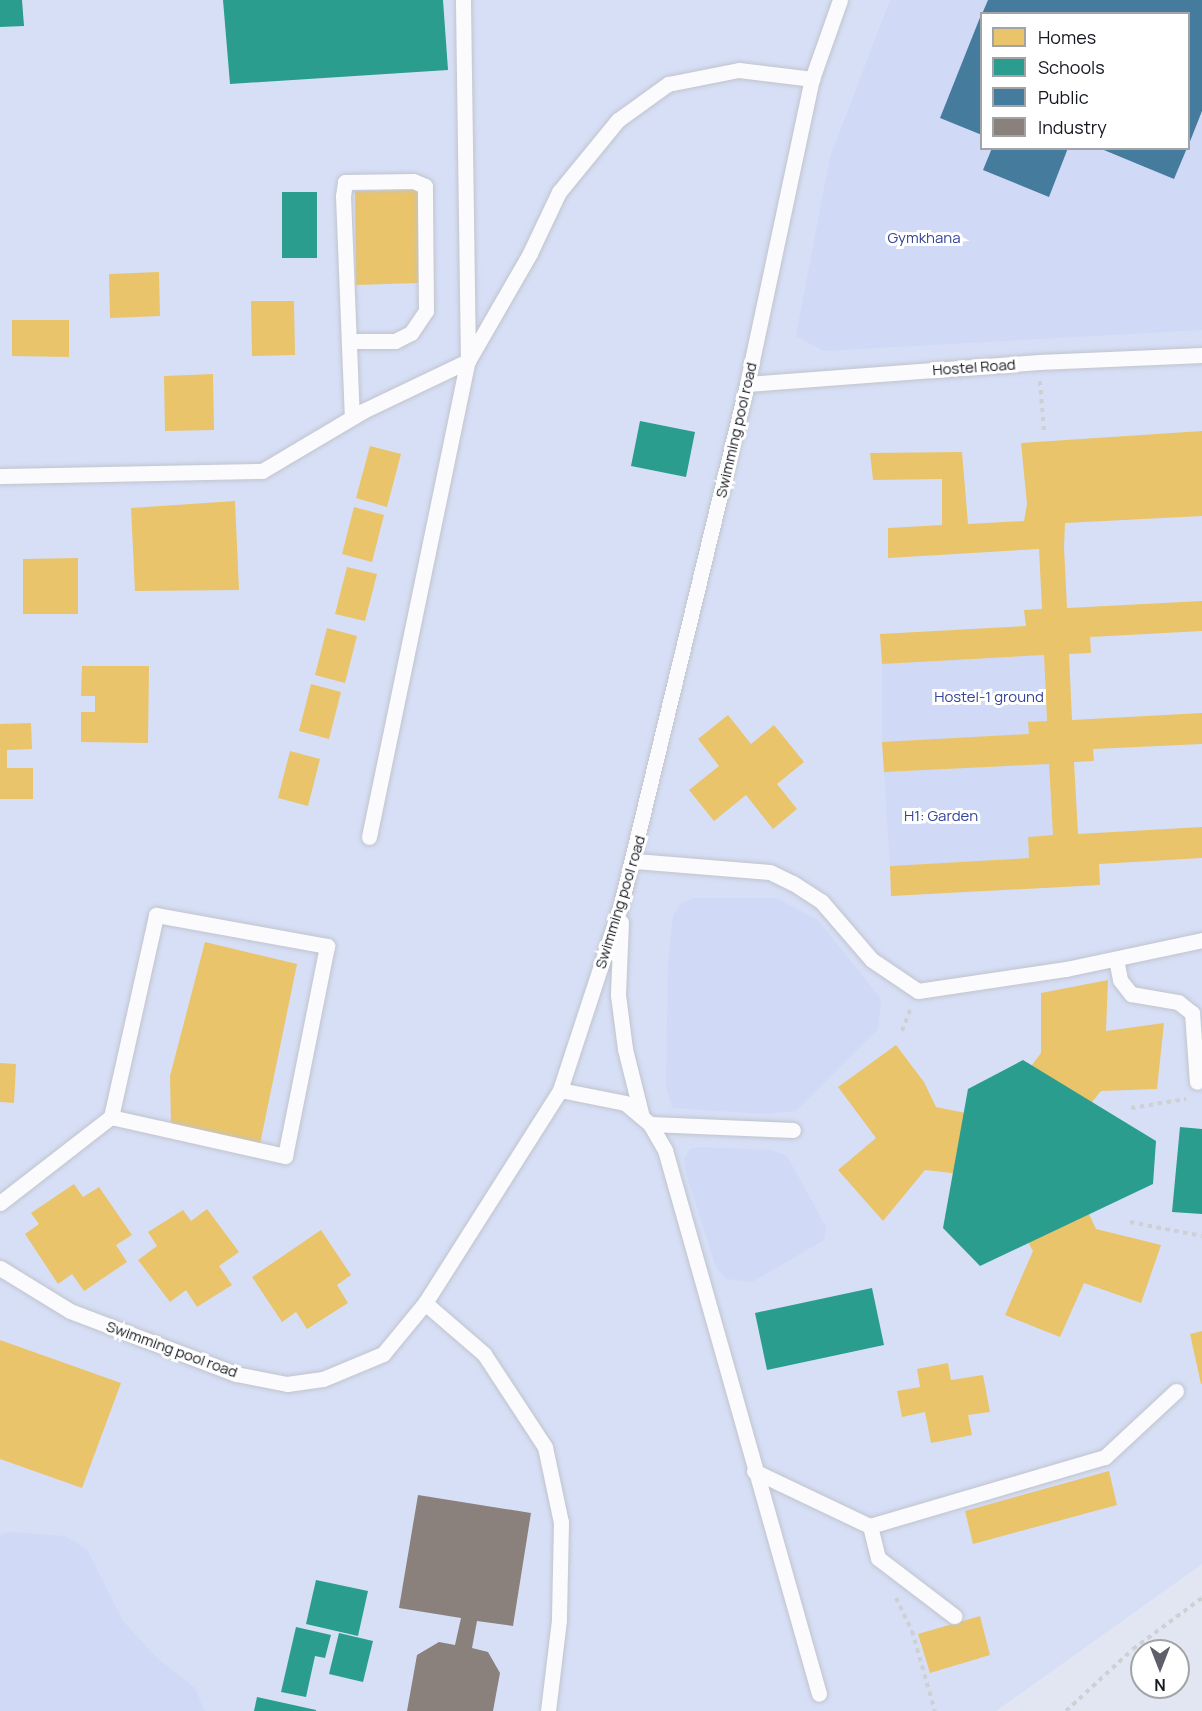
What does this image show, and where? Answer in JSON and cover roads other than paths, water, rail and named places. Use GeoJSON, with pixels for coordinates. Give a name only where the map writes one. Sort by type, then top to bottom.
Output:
{"type":"FeatureCollection","features":[{"type":"Feature","properties":{"kind":"lane"},"geometry":{"type":"LineString","coordinates":[[369,837],[468,361],[463,0]]}},
{"type":"Feature","properties":{"kind":"lane","name":"Swimming pool road"},"geometry":{"type":"LineString","coordinates":[[0,1268],[70,1311],[236,1374],[287,1384],[323,1379],[383,1354],[425,1303],[560,1090],[635,861],[747,384],[812,79],[840,0]]}},
{"type":"Feature","properties":{"kind":"lane"},"geometry":{"type":"LineString","coordinates":[[0,476],[262,471],[352,417],[468,361],[530,254],[559,192],[618,120],[668,84],[739,70],[812,79]]}},
{"type":"Feature","properties":{"kind":"lane"},"geometry":{"type":"LineString","coordinates":[[349,342],[395,341],[411,333],[426,311],[425,186],[413,181],[345,182],[349,342],[352,417]]}},
{"type":"Feature","properties":{"kind":"lane","name":"Hostel Road"},"geometry":{"type":"LineString","coordinates":[[747,384],[1039,362],[1202,356]]}},
{"type":"Feature","properties":{"kind":"lane"},"geometry":{"type":"LineString","coordinates":[[635,861],[770,872],[793,883],[821,901],[872,960],[918,991],[1116,959],[1202,940]]}},
{"type":"Feature","properties":{"kind":"lane"},"geometry":{"type":"LineString","coordinates":[[621,904],[618,995],[625,1049],[646,1121]]}},
{"type":"Feature","properties":{"kind":"lane"},"geometry":{"type":"LineString","coordinates":[[0,1203],[111,1117],[156,915],[327,946],[285,1156],[111,1117]]}},
{"type":"Feature","properties":{"kind":"lane"},"geometry":{"type":"LineString","coordinates":[[1116,959],[1120,980],[1131,994],[1178,1002],[1192,1013],[1197,1082]]}},
{"type":"Feature","properties":{"kind":"lane"},"geometry":{"type":"LineString","coordinates":[[560,1090],[626,1104],[646,1121],[665,1150],[754,1471],[819,1694]]}},
{"type":"Feature","properties":{"kind":"lane"},"geometry":{"type":"LineString","coordinates":[[646,1121],[793,1130]]}},
{"type":"Feature","properties":{"kind":"lane"},"geometry":{"type":"LineString","coordinates":[[425,1303],[484,1354],[545,1447],[561,1522],[559,1620],[548,1711]]}},
{"type":"Feature","properties":{"kind":"lane"},"geometry":{"type":"LineString","coordinates":[[754,1471],[870,1526],[1105,1457],[1176,1391]]}},
{"type":"Feature","properties":{"kind":"lane"},"geometry":{"type":"LineString","coordinates":[[870,1526],[878,1558],[954,1616]]}},
{"type":"Feature","properties":{"kind":"park label","name":"Gymkhana"},"geometry":{"type":"Point","coordinates":[924,238]}},
{"type":"Feature","properties":{"kind":"park label","name":"Hostel-1 ground"},"geometry":{"type":"Point","coordinates":[989,697]}},
{"type":"Feature","properties":{"kind":"park label","name":"H1: Garden"},"geometry":{"type":"Point","coordinates":[941,816]}}]}
